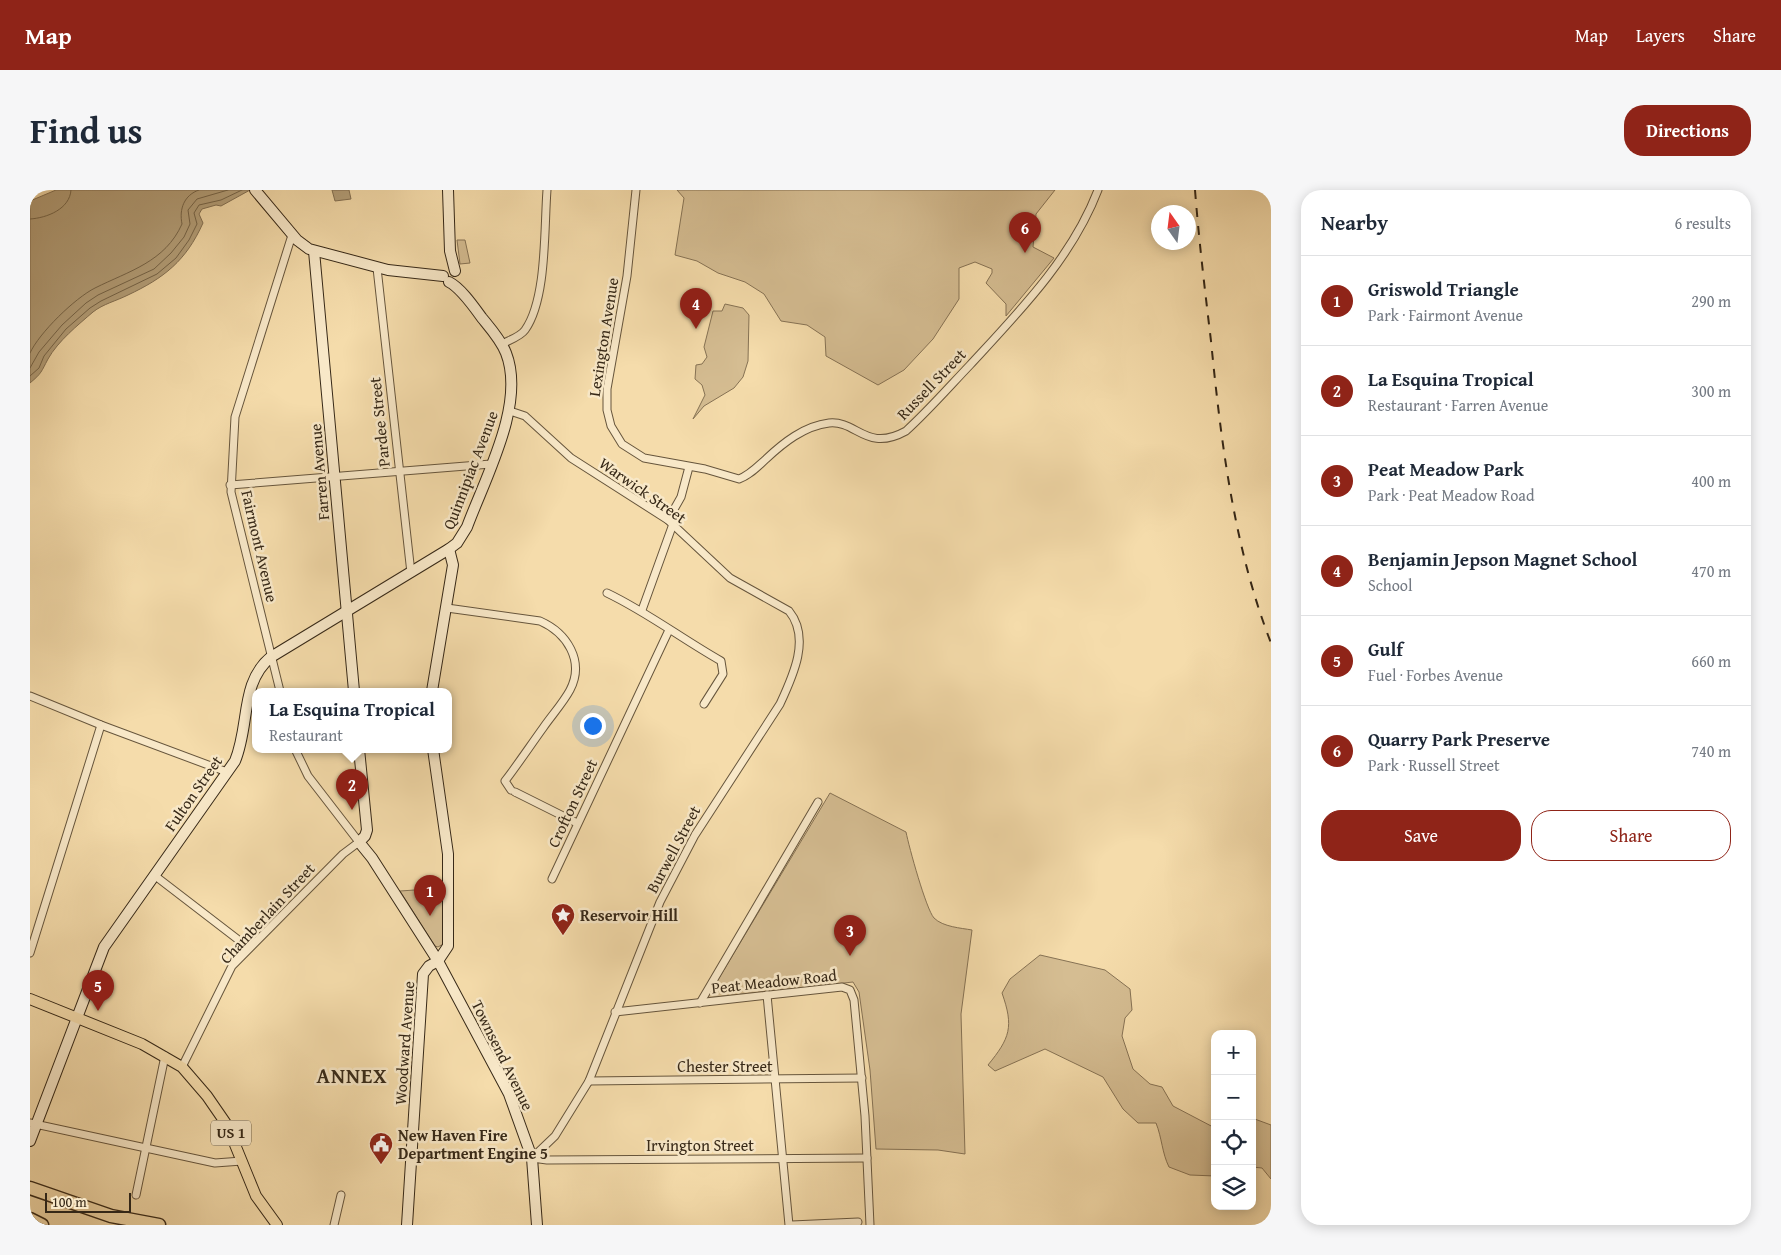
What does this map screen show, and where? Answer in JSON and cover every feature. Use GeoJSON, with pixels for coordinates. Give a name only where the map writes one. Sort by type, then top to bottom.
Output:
{"type":"FeatureCollection","features":[{"type":"Feature","properties":{"kind":"highway"},"geometry":{"type":"LineString","coordinates":[[33,1189],[111,1216],[159,1225]]}},
{"type":"Feature","properties":{"kind":"highway"},"geometry":{"type":"LineString","coordinates":[[30,1219],[42,1225]]}},
{"type":"Feature","properties":{"kind":"main road"},"geometry":{"type":"LineString","coordinates":[[255,190],[304,247],[377,268],[411,274],[450,275],[448,190]]}},
{"type":"Feature","properties":{"kind":"main road","name":"Farren Avenue"},"geometry":{"type":"LineString","coordinates":[[314,250],[354,688]]}},
{"type":"Feature","properties":{"kind":"main road","name":"Quinnipiac Avenue"},"geometry":{"type":"LineString","coordinates":[[433,688],[453,565],[449,549],[457,543],[467,527],[510,411],[510,370],[502,344],[450,275]]}},
{"type":"Feature","properties":{"kind":"main road","name":"Fulton Street"},"geometry":{"type":"LineString","coordinates":[[30,1141],[33,1124],[104,947],[228,772],[241,744],[252,681],[260,666],[271,657],[449,549]]}},
{"type":"Feature","properties":{"kind":"main road"},"geometry":{"type":"LineString","coordinates":[[359,753],[367,830],[365,836],[359,842],[372,858],[438,960],[448,946],[448,854],[434,753]]}},
{"type":"Feature","properties":{"kind":"main road","name":"Townsend Avenue"},"geometry":{"type":"LineString","coordinates":[[438,960],[509,1094],[532,1158],[538,1225]]}},
{"type":"Feature","properties":{"kind":"main road","name":"Woodward Avenue"},"geometry":{"type":"LineString","coordinates":[[407,1225],[422,982],[425,971],[438,960]]}},
{"type":"Feature","properties":{"kind":"main road","name":"US 1"},"geometry":{"type":"LineString","coordinates":[[30,999],[77,1016],[165,1056],[182,1067],[207,1096],[227,1125],[256,1196],[277,1225]]}},
{"type":"Feature","properties":{"kind":"street"},"geometry":{"type":"LineString","coordinates":[[502,344],[524,330],[534,309],[542,275],[547,190]]}},
{"type":"Feature","properties":{"kind":"street","name":"Lexington Avenue"},"geometry":{"type":"LineString","coordinates":[[636,190],[628,276],[607,389],[607,410],[611,426],[618,438],[636,455],[652,461],[689,467]]}},
{"type":"Feature","properties":{"kind":"street","name":"Russell Street"},"geometry":{"type":"LineString","coordinates":[[689,467],[705,469],[739,479],[749,474],[790,438],[822,424],[834,423],[867,436],[878,438],[893,436],[906,431],[1023,307],[1076,237],[1098,190]]}},
{"type":"Feature","properties":{"kind":"street","name":"Fairmont Avenue"},"geometry":{"type":"LineString","coordinates":[[279,688],[230,485],[235,417],[292,235]]}},
{"type":"Feature","properties":{"kind":"street","name":"Pardee Street"},"geometry":{"type":"LineString","coordinates":[[377,268],[410,572]]}},
{"type":"Feature","properties":{"kind":"street","name":"Warwick Street"},"geometry":{"type":"LineString","coordinates":[[510,411],[524,416],[571,458],[670,522],[730,578],[789,611],[795,619],[799,635]]}},
{"type":"Feature","properties":{"kind":"street"},"geometry":{"type":"LineString","coordinates":[[230,485],[491,464]]}},
{"type":"Feature","properties":{"kind":"street"},"geometry":{"type":"LineString","coordinates":[[642,610],[689,467]]}},
{"type":"Feature","properties":{"kind":"street"},"geometry":{"type":"LineString","coordinates":[[607,593],[642,610],[669,630],[721,661],[723,674],[704,704]]}},
{"type":"Feature","properties":{"kind":"street"},"geometry":{"type":"LineString","coordinates":[[447,608],[540,621],[564,636],[573,652],[575,664],[571,688],[505,781],[513,791],[576,824]]}},
{"type":"Feature","properties":{"kind":"street","name":"Crofton Street"},"geometry":{"type":"LineString","coordinates":[[552,879],[576,824],[669,630]]}},
{"type":"Feature","properties":{"kind":"street","name":"Burwell Street"},"geometry":{"type":"LineString","coordinates":[[532,1158],[555,1136],[588,1081],[660,902],[682,858],[714,803],[786,692],[796,662],[799,635]]}},
{"type":"Feature","properties":{"kind":"street"},"geometry":{"type":"LineString","coordinates":[[30,696],[101,725],[228,772]]}},
{"type":"Feature","properties":{"kind":"street"},"geometry":{"type":"LineString","coordinates":[[30,952],[101,725]]}},
{"type":"Feature","properties":{"kind":"street"},"geometry":{"type":"LineString","coordinates":[[297,753],[308,776],[359,842]]}},
{"type":"Feature","properties":{"kind":"street"},"geometry":{"type":"LineString","coordinates":[[700,1003],[818,802]]}},
{"type":"Feature","properties":{"kind":"street","name":"Chamberlain Street"},"geometry":{"type":"LineString","coordinates":[[182,1067],[232,966],[348,850],[359,842]]}},
{"type":"Feature","properties":{"kind":"street"},"geometry":{"type":"LineString","coordinates":[[154,875],[249,948]]}},
{"type":"Feature","properties":{"kind":"street","name":"Peat Meadow Road"},"geometry":{"type":"LineString","coordinates":[[615,1012],[842,987],[850,990],[854,1000],[862,1078],[870,1225]]}},
{"type":"Feature","properties":{"kind":"street"},"geometry":{"type":"LineString","coordinates":[[767,995],[790,1225],[858,1222]]}},
{"type":"Feature","properties":{"kind":"street"},"geometry":{"type":"LineString","coordinates":[[136,1195],[165,1056]]}},
{"type":"Feature","properties":{"kind":"street","name":"Chester Street"},"geometry":{"type":"LineString","coordinates":[[588,1081],[862,1078]]}},
{"type":"Feature","properties":{"kind":"street"},"geometry":{"type":"LineString","coordinates":[[33,1124],[215,1163],[242,1161]]}},
{"type":"Feature","properties":{"kind":"street","name":"Irvington Street"},"geometry":{"type":"LineString","coordinates":[[532,1158],[547,1160],[867,1158]]}},
{"type":"Feature","properties":{"kind":"street"},"geometry":{"type":"LineString","coordinates":[[334,1225],[341,1196]]}},
{"type":"Feature","properties":{"kind":"shaded area"},"geometry":{"type":"Polygon","coordinates":[[[677,190],[1055,190],[1036,214],[1033,247],[1054,258],[1006,316],[1006,304],[986,283],[992,273],[992,269],[975,262],[959,268],[959,299],[933,339],[904,370],[878,385],[826,356],[825,337],[807,325],[781,321],[764,294],[745,282],[718,273],[697,261],[675,255],[684,198],[677,190]]]}},
{"type":"Feature","properties":{"kind":"shaded area"},"geometry":{"type":"Polygon","coordinates":[[[457,240],[465,240],[470,263],[460,264],[457,240]]]}},
{"type":"Feature","properties":{"kind":"shaded area"},"geometry":{"type":"Polygon","coordinates":[[[725,304],[743,308],[749,315],[748,361],[743,377],[734,388],[704,406],[693,419],[705,395],[702,385],[695,379],[696,365],[702,364],[707,357],[704,347],[713,311],[722,311],[725,304]]]}},
{"type":"Feature","properties":{"kind":"shaded area"},"geometry":{"type":"Polygon","coordinates":[[[830,793],[906,832],[922,891],[934,918],[947,925],[972,930],[961,1014],[965,1154],[938,1150],[876,1149],[870,1070],[859,992],[853,982],[707,998],[830,793]]]}},
{"type":"Feature","properties":{"kind":"shaded area"},"geometry":{"type":"Polygon","coordinates":[[[444,888],[445,943],[438,947],[435,946],[400,891],[444,888]]]}},
{"type":"Feature","properties":{"kind":"shaded area"},"geometry":{"type":"Polygon","coordinates":[[[1040,955],[1105,970],[1130,989],[1132,1010],[1125,1018],[1122,1036],[1133,1069],[1150,1084],[1162,1087],[1173,1106],[1211,1126],[1211,1176],[1190,1175],[1169,1167],[1156,1123],[1138,1123],[1123,1109],[1103,1077],[1045,1049],[995,1071],[988,1065],[1001,1047],[1008,1032],[1008,1015],[1002,993],[1010,979],[1040,955]]]}},
{"type":"Feature","properties":{"kind":"shaded area"},"geometry":{"type":"Polygon","coordinates":[[[1256,1119],[1271,1125],[1271,1179],[1262,1168],[1256,1167],[1256,1119]]]}},
{"type":"Feature","properties":{"kind":"water"},"geometry":{"type":"Polygon","coordinates":[[[56,190],[250,190],[221,206],[216,205],[202,209],[199,214],[203,223],[189,248],[173,267],[141,289],[93,312],[52,352],[41,372],[30,383],[30,201],[56,190]]]}},
{"type":"Feature","properties":{"kind":"water"},"geometry":{"type":"Polygon","coordinates":[[[332,190],[349,190],[351,199],[335,201],[332,190]]]}},
{"type":"Feature","properties":{"kind":"railway"},"geometry":{"type":"LineString","coordinates":[[1195,190],[1219,417],[1231,494],[1247,570],[1271,643]]}},
{"type":"Feature","properties":{"kind":"place","name":"Quarry Park Preserve"},"geometry":{"type":"Point","coordinates":[1025,253]}},
{"type":"Feature","properties":{"kind":"place","name":"Benjamin Jepson Magnet School"},"geometry":{"type":"Point","coordinates":[696,329]}},
{"type":"Feature","properties":{"kind":"place","name":"La Esquina Tropical"},"geometry":{"type":"Point","coordinates":[352,810]}},
{"type":"Feature","properties":{"kind":"place","name":"Griswold Triangle"},"geometry":{"type":"Point","coordinates":[430,916]}},
{"type":"Feature","properties":{"kind":"place","name":"Reservoir Hill"},"geometry":{"type":"Point","coordinates":[563,936]}},
{"type":"Feature","properties":{"kind":"place","name":"Peat Meadow Park"},"geometry":{"type":"Point","coordinates":[850,956]}},
{"type":"Feature","properties":{"kind":"place","name":"Gulf"},"geometry":{"type":"Point","coordinates":[98,1011]}},
{"type":"Feature","properties":{"kind":"place","name":"New Haven Fire Department Engine 5"},"geometry":{"type":"Point","coordinates":[381,1165]}},
{"type":"Feature","properties":{"kind":"district","name":"ANNEX"},"geometry":{"type":"Point","coordinates":[352,1076]}}]}
